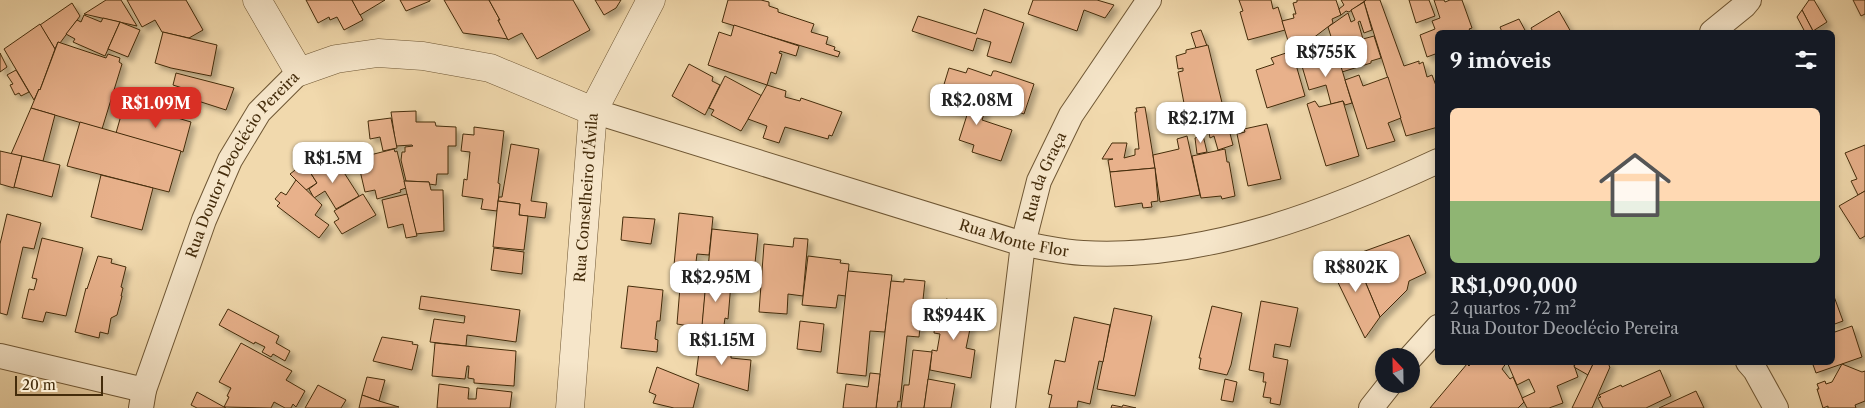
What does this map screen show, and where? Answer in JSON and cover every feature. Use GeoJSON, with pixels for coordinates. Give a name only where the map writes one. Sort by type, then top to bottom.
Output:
{"type":"FeatureCollection","features":[{"type":"Feature","properties":{"kind":"street"},"geometry":{"type":"LineString","coordinates":[[257,0],[299,72]]}},
{"type":"Feature","properties":{"kind":"street","name":"Rua Conselheiro d'Ávila"},"geometry":{"type":"LineString","coordinates":[[570,408],[593,111],[650,0]]}},
{"type":"Feature","properties":{"kind":"street","name":"Rua da Graça"},"geometry":{"type":"LineString","coordinates":[[1003,408],[1023,244],[1039,180],[1072,115],[1150,0]]}},
{"type":"Feature","properties":{"kind":"street"},"geometry":{"type":"LineString","coordinates":[[1714,30],[1749,0]]}},
{"type":"Feature","properties":{"kind":"street","name":"Rua Doutor Deoclécio Pereira"},"geometry":{"type":"LineString","coordinates":[[143,399],[204,220],[230,160],[259,112],[299,72],[336,59],[378,53],[423,56],[490,68],[593,111]]}},
{"type":"Feature","properties":{"kind":"street","name":"Rua Monte Flor"},"geometry":{"type":"LineString","coordinates":[[593,111],[1023,244],[1083,253],[1152,252],[1240,237],[1309,216],[1435,169]]}},
{"type":"Feature","properties":{"kind":"street"},"geometry":{"type":"LineString","coordinates":[[1419,348],[1435,330]]}},
{"type":"Feature","properties":{"kind":"street"},"geometry":{"type":"LineString","coordinates":[[0,356],[143,399]]}},
{"type":"Feature","properties":{"kind":"street"},"geometry":{"type":"LineString","coordinates":[[1751,365],[1776,408]]}},
{"type":"Feature","properties":{"kind":"street"},"geometry":{"type":"LineString","coordinates":[[1371,408],[1383,393]]}},
{"type":"Feature","properties":{"kind":"building"},"geometry":{"type":"Polygon","coordinates":[[[106,0],[121,0],[137,26],[84,14],[106,0]]]}},
{"type":"Feature","properties":{"kind":"building"},"geometry":{"type":"Polygon","coordinates":[[[127,0],[186,0],[203,30],[189,38],[162,32],[155,20],[142,27],[127,0]]]}},
{"type":"Feature","properties":{"kind":"building"},"geometry":{"type":"Polygon","coordinates":[[[306,0],[352,0],[363,20],[344,30],[337,17],[330,20],[329,17],[318,23],[306,0]]]}},
{"type":"Feature","properties":{"kind":"building"},"geometry":{"type":"Polygon","coordinates":[[[352,0],[385,0],[360,15],[352,0]]]}},
{"type":"Feature","properties":{"kind":"building"},"geometry":{"type":"Polygon","coordinates":[[[400,0],[430,0],[430,1],[406,11],[400,0]]]}},
{"type":"Feature","properties":{"kind":"building"},"geometry":{"type":"Polygon","coordinates":[[[444,0],[489,0],[508,39],[463,33],[444,0]]]}},
{"type":"Feature","properties":{"kind":"building"},"geometry":{"type":"Polygon","coordinates":[[[489,0],[573,0],[590,30],[537,59],[522,33],[508,40],[489,0]]]}},
{"type":"Feature","properties":{"kind":"building"},"geometry":{"type":"Polygon","coordinates":[[[595,0],[621,0],[616,8],[604,15],[595,0]]]}},
{"type":"Feature","properties":{"kind":"building"},"geometry":{"type":"Polygon","coordinates":[[[728,0],[761,0],[769,2],[769,6],[778,9],[778,12],[814,24],[811,32],[828,37],[826,44],[835,47],[834,50],[840,52],[838,57],[722,22],[728,0]]]}},
{"type":"Feature","properties":{"kind":"building"},"geometry":{"type":"Polygon","coordinates":[[[1033,0],[1097,0],[1114,5],[1105,18],[1084,10],[1077,31],[1028,14],[1033,0]]]}},
{"type":"Feature","properties":{"kind":"building"},"geometry":{"type":"Polygon","coordinates":[[[1239,0],[1271,0],[1273,9],[1278,7],[1285,30],[1248,40],[1240,12],[1243,11],[1239,0]]]}},
{"type":"Feature","properties":{"kind":"building"},"geometry":{"type":"Polygon","coordinates":[[[1297,0],[1336,0],[1341,15],[1332,19],[1333,23],[1292,54],[1282,21],[1294,18],[1293,14],[1296,14],[1293,3],[1297,2],[1297,0]]]}},
{"type":"Feature","properties":{"kind":"building"},"geometry":{"type":"Polygon","coordinates":[[[1341,0],[1366,0],[1349,12],[1346,11],[1341,15],[1339,9],[1344,5],[1341,0]]]}},
{"type":"Feature","properties":{"kind":"building"},"geometry":{"type":"Polygon","coordinates":[[[1366,0],[1380,0],[1404,66],[1419,61],[1419,64],[1423,62],[1427,77],[1432,75],[1435,83],[1435,128],[1406,136],[1364,2],[1366,0]]]}},
{"type":"Feature","properties":{"kind":"building"},"geometry":{"type":"Polygon","coordinates":[[[1409,0],[1429,0],[1435,16],[1416,23],[1409,0]]]}},
{"type":"Feature","properties":{"kind":"building"},"geometry":{"type":"Polygon","coordinates":[[[1434,0],[1444,0],[1445,2],[1462,0],[1472,28],[1470,30],[1435,30],[1435,54],[1427,57],[1420,35],[1435,29],[1432,21],[1440,18],[1434,0]]]}},
{"type":"Feature","properties":{"kind":"building"},"geometry":{"type":"Polygon","coordinates":[[[1809,0],[1814,0],[1827,22],[1812,30],[1802,10],[1809,0]]]}},
{"type":"Feature","properties":{"kind":"building"},"geometry":{"type":"Polygon","coordinates":[[[1853,0],[1865,0],[1865,14],[1861,16],[1853,0]]]}},
{"type":"Feature","properties":{"kind":"building"},"geometry":{"type":"Polygon","coordinates":[[[1364,2],[1372,30],[1364,33],[1360,21],[1358,22],[1363,39],[1374,36],[1381,58],[1342,72],[1328,27],[1348,13],[1351,22],[1355,20],[1351,10],[1364,2]]]}},
{"type":"Feature","properties":{"kind":"building"},"geometry":{"type":"Polygon","coordinates":[[[72,3],[80,16],[60,43],[58,42],[55,49],[40,25],[72,3]]]}},
{"type":"Feature","properties":{"kind":"building"},"geometry":{"type":"Polygon","coordinates":[[[984,9],[1024,23],[1011,63],[987,56],[991,42],[977,38],[973,51],[912,31],[918,16],[976,34],[984,9]]]}},
{"type":"Feature","properties":{"kind":"building"},"geometry":{"type":"Polygon","coordinates":[[[1802,10],[1812,30],[1804,30],[1797,17],[1802,10]]]}},
{"type":"Feature","properties":{"kind":"building"},"geometry":{"type":"Polygon","coordinates":[[[1559,11],[1570,30],[1532,30],[1531,28],[1559,11]]]}},
{"type":"Feature","properties":{"kind":"building"},"geometry":{"type":"Polygon","coordinates":[[[84,15],[101,22],[103,18],[120,22],[105,56],[73,42],[75,39],[66,34],[77,20],[81,22],[84,15]]]}},
{"type":"Feature","properties":{"kind":"building"},"geometry":{"type":"Polygon","coordinates":[[[1519,19],[1525,30],[1501,30],[1500,27],[1519,19]]]}},
{"type":"Feature","properties":{"kind":"building"},"geometry":{"type":"Polygon","coordinates":[[[120,22],[140,30],[128,57],[108,49],[120,22]]]}},
{"type":"Feature","properties":{"kind":"building"},"geometry":{"type":"Polygon","coordinates":[[[40,24],[55,49],[40,90],[34,100],[4,49],[40,24]]]}},
{"type":"Feature","properties":{"kind":"building"},"geometry":{"type":"Polygon","coordinates":[[[734,25],[799,46],[796,56],[780,51],[779,53],[782,54],[776,74],[771,72],[767,85],[708,65],[719,32],[731,36],[734,25]]]}},
{"type":"Feature","properties":{"kind":"building"},"geometry":{"type":"Polygon","coordinates":[[[1201,30],[1207,46],[1196,48],[1191,33],[1201,30]]]}},
{"type":"Feature","properties":{"kind":"building"},"geometry":{"type":"Polygon","coordinates":[[[163,32],[217,45],[211,76],[155,63],[163,32]]]}},
{"type":"Feature","properties":{"kind":"building"},"geometry":{"type":"Polygon","coordinates":[[[58,42],[106,58],[108,54],[120,58],[119,62],[122,64],[102,129],[31,108],[40,90],[58,42]]]}},
{"type":"Feature","properties":{"kind":"building"},"geometry":{"type":"Polygon","coordinates":[[[1208,45],[1224,111],[1208,115],[1209,119],[1188,124],[1178,72],[1183,71],[1183,68],[1178,69],[1176,56],[1186,53],[1186,50],[1208,45]]]}},
{"type":"Feature","properties":{"kind":"building"},"geometry":{"type":"Polygon","coordinates":[[[1292,51],[1305,96],[1267,108],[1256,70],[1274,64],[1271,58],[1292,51]]]}},
{"type":"Feature","properties":{"kind":"building"},"geometry":{"type":"Polygon","coordinates":[[[1315,52],[1320,67],[1339,60],[1352,103],[1345,105],[1343,101],[1331,104],[1326,85],[1309,90],[1299,56],[1315,52]]]}},
{"type":"Feature","properties":{"kind":"building"},"geometry":{"type":"Polygon","coordinates":[[[0,53],[7,67],[0,72],[0,53]]]}},
{"type":"Feature","properties":{"kind":"building"},"geometry":{"type":"Polygon","coordinates":[[[689,64],[713,77],[712,81],[720,85],[705,115],[672,96],[689,64]]]}},
{"type":"Feature","properties":{"kind":"building"},"geometry":{"type":"Polygon","coordinates":[[[949,68],[966,73],[968,68],[991,76],[993,71],[996,71],[1034,84],[1024,114],[976,96],[975,102],[942,91],[949,68]]]}},
{"type":"Feature","properties":{"kind":"building"},"geometry":{"type":"Polygon","coordinates":[[[16,70],[29,92],[21,96],[19,93],[15,95],[10,85],[13,84],[7,75],[16,70]]]}},
{"type":"Feature","properties":{"kind":"building"},"geometry":{"type":"Polygon","coordinates":[[[176,73],[234,88],[226,110],[195,100],[198,93],[173,85],[176,73]]]}},
{"type":"Feature","properties":{"kind":"building"},"geometry":{"type":"Polygon","coordinates":[[[1359,75],[1363,86],[1388,77],[1401,118],[1388,123],[1395,141],[1367,149],[1345,80],[1359,75]]]}},
{"type":"Feature","properties":{"kind":"building"},"geometry":{"type":"Polygon","coordinates":[[[725,76],[762,96],[741,131],[711,115],[714,110],[709,108],[725,76]]]}},
{"type":"Feature","properties":{"kind":"building"},"geometry":{"type":"Polygon","coordinates":[[[767,85],[786,91],[785,97],[800,101],[801,98],[842,112],[832,136],[829,135],[828,139],[785,127],[779,143],[763,138],[767,126],[748,119],[767,85]]]}},
{"type":"Feature","properties":{"kind":"building"},"geometry":{"type":"Polygon","coordinates":[[[940,90],[987,105],[982,120],[1012,130],[1001,161],[972,152],[974,145],[959,140],[967,115],[935,105],[940,90]]]}},
{"type":"Feature","properties":{"kind":"building"},"geometry":{"type":"Polygon","coordinates":[[[1315,101],[1319,107],[1343,101],[1359,156],[1326,166],[1307,104],[1315,101]]]}},
{"type":"Feature","properties":{"kind":"building"},"geometry":{"type":"Polygon","coordinates":[[[1145,107],[1155,168],[1110,172],[1108,160],[1113,159],[1102,159],[1112,143],[1127,143],[1124,158],[1135,155],[1135,149],[1139,149],[1135,112],[1137,112],[1136,108],[1145,107]]]}},
{"type":"Feature","properties":{"kind":"building"},"geometry":{"type":"Polygon","coordinates":[[[31,108],[55,115],[43,161],[11,154],[31,108]]]}},
{"type":"Feature","properties":{"kind":"building"},"geometry":{"type":"Polygon","coordinates":[[[144,108],[191,122],[183,152],[116,133],[122,112],[141,118],[144,108]]]}},
{"type":"Feature","properties":{"kind":"building"},"geometry":{"type":"Polygon","coordinates":[[[416,111],[416,122],[435,122],[436,126],[456,127],[456,146],[448,146],[448,174],[437,174],[436,185],[429,184],[429,182],[406,181],[401,160],[402,152],[405,152],[405,147],[413,146],[396,146],[391,112],[416,111]]]}},
{"type":"Feature","properties":{"kind":"building"},"geometry":{"type":"Polygon","coordinates":[[[391,118],[397,148],[383,151],[380,137],[370,139],[368,121],[391,118]]]}},
{"type":"Feature","properties":{"kind":"building"},"geometry":{"type":"Polygon","coordinates":[[[1226,118],[1233,145],[1218,150],[1214,136],[1210,138],[1205,127],[1226,118]]]}},
{"type":"Feature","properties":{"kind":"building"},"geometry":{"type":"Polygon","coordinates":[[[80,122],[181,151],[169,192],[67,166],[80,122]]]}},
{"type":"Feature","properties":{"kind":"building"},"geometry":{"type":"Polygon","coordinates":[[[1267,124],[1281,179],[1248,186],[1237,134],[1245,132],[1244,129],[1267,124]]]}},
{"type":"Feature","properties":{"kind":"building"},"geometry":{"type":"Polygon","coordinates":[[[474,127],[504,131],[497,211],[481,209],[483,199],[462,196],[464,179],[467,180],[470,152],[461,151],[463,134],[474,135],[474,127]]]}},
{"type":"Feature","properties":{"kind":"building"},"geometry":{"type":"Polygon","coordinates":[[[1202,131],[1207,152],[1197,154],[1195,138],[1202,131]]]}},
{"type":"Feature","properties":{"kind":"building"},"geometry":{"type":"Polygon","coordinates":[[[1187,136],[1200,195],[1160,202],[1153,155],[1179,149],[1177,139],[1187,136]]]}},
{"type":"Feature","properties":{"kind":"building"},"geometry":{"type":"Polygon","coordinates":[[[511,144],[539,149],[531,201],[547,203],[545,218],[519,215],[520,204],[498,201],[499,197],[502,197],[511,144]]]}},
{"type":"Feature","properties":{"kind":"building"},"geometry":{"type":"Polygon","coordinates":[[[1865,145],[1865,191],[1858,195],[1851,181],[1857,179],[1845,153],[1865,145]]]}},
{"type":"Feature","properties":{"kind":"building"},"geometry":{"type":"Polygon","coordinates":[[[394,149],[395,152],[397,151],[406,188],[400,190],[401,192],[377,199],[375,190],[365,192],[358,162],[363,161],[362,157],[394,149]]]}},
{"type":"Feature","properties":{"kind":"building"},"geometry":{"type":"Polygon","coordinates":[[[1225,149],[1235,196],[1222,199],[1221,196],[1201,198],[1192,156],[1225,149]]]}},
{"type":"Feature","properties":{"kind":"building"},"geometry":{"type":"Polygon","coordinates":[[[0,151],[22,156],[14,188],[0,184],[0,151]]]}},
{"type":"Feature","properties":{"kind":"building"},"geometry":{"type":"Polygon","coordinates":[[[320,151],[328,161],[310,172],[317,183],[306,190],[290,174],[320,151]]]}},
{"type":"Feature","properties":{"kind":"building"},"geometry":{"type":"Polygon","coordinates":[[[22,156],[60,165],[52,197],[14,187],[22,156]]]}},
{"type":"Feature","properties":{"kind":"building"},"geometry":{"type":"Polygon","coordinates":[[[334,157],[359,196],[336,209],[325,191],[314,198],[309,189],[317,183],[310,172],[334,157]]]}},
{"type":"Feature","properties":{"kind":"building"},"geometry":{"type":"Polygon","coordinates":[[[1155,168],[1158,201],[1151,202],[1152,207],[1143,208],[1142,203],[1115,207],[1110,172],[1155,168]]]}},
{"type":"Feature","properties":{"kind":"building"},"geometry":{"type":"Polygon","coordinates":[[[101,175],[153,188],[142,230],[91,217],[101,175]]]}},
{"type":"Feature","properties":{"kind":"building"},"geometry":{"type":"Polygon","coordinates":[[[296,180],[322,205],[315,215],[329,225],[319,238],[277,206],[280,203],[275,199],[281,192],[286,195],[296,180]]]}},
{"type":"Feature","properties":{"kind":"building"},"geometry":{"type":"Polygon","coordinates":[[[404,181],[429,182],[431,190],[443,190],[444,231],[416,234],[404,181]]]}},
{"type":"Feature","properties":{"kind":"building"},"geometry":{"type":"Polygon","coordinates":[[[1865,191],[1865,236],[1860,239],[1839,206],[1865,191]]]}},
{"type":"Feature","properties":{"kind":"building"},"geometry":{"type":"Polygon","coordinates":[[[363,194],[376,215],[342,234],[334,222],[339,219],[334,211],[363,194]]]}},
{"type":"Feature","properties":{"kind":"building"},"geometry":{"type":"Polygon","coordinates":[[[407,194],[417,236],[406,238],[403,224],[388,228],[382,200],[407,194]]]}},
{"type":"Feature","properties":{"kind":"building"},"geometry":{"type":"Polygon","coordinates":[[[498,201],[520,204],[519,215],[528,216],[524,250],[493,247],[498,201]]]}},
{"type":"Feature","properties":{"kind":"building"},"geometry":{"type":"Polygon","coordinates":[[[679,213],[713,217],[709,255],[697,254],[696,262],[708,264],[702,328],[677,324],[680,287],[672,286],[679,213]]]}},
{"type":"Feature","properties":{"kind":"building"},"geometry":{"type":"Polygon","coordinates":[[[7,214],[41,223],[34,249],[23,247],[7,315],[0,313],[0,244],[7,214]]]}},
{"type":"Feature","properties":{"kind":"building"},"geometry":{"type":"Polygon","coordinates":[[[623,217],[655,219],[651,244],[621,240],[623,217]]]}},
{"type":"Feature","properties":{"kind":"building"},"geometry":{"type":"Polygon","coordinates":[[[712,229],[758,234],[754,273],[708,268],[712,229]]]}},
{"type":"Feature","properties":{"kind":"building"},"geometry":{"type":"Polygon","coordinates":[[[1409,235],[1426,273],[1409,281],[1407,290],[1380,317],[1354,255],[1409,235]]]}},
{"type":"Feature","properties":{"kind":"building"},"geometry":{"type":"Polygon","coordinates":[[[42,238],[83,248],[66,316],[46,312],[43,322],[22,318],[29,289],[34,290],[37,279],[32,278],[42,238]]]}},
{"type":"Feature","properties":{"kind":"building"},"geometry":{"type":"Polygon","coordinates":[[[794,238],[808,239],[803,296],[788,294],[787,314],[759,312],[764,244],[793,247],[794,238]]]}},
{"type":"Feature","properties":{"kind":"building"},"geometry":{"type":"Polygon","coordinates":[[[494,248],[524,252],[522,274],[491,270],[494,248]]]}},
{"type":"Feature","properties":{"kind":"building"},"geometry":{"type":"Polygon","coordinates":[[[1354,255],[1380,317],[1365,338],[1329,264],[1354,255]]]}},
{"type":"Feature","properties":{"kind":"building"},"geometry":{"type":"Polygon","coordinates":[[[98,256],[112,259],[111,263],[126,267],[117,315],[111,318],[108,334],[100,332],[99,338],[75,332],[86,288],[98,256]]]}},
{"type":"Feature","properties":{"kind":"building"},"geometry":{"type":"Polygon","coordinates":[[[808,256],[841,260],[840,263],[849,264],[846,296],[838,295],[836,308],[802,305],[808,256]]]}},
{"type":"Feature","properties":{"kind":"building"},"geometry":{"type":"Polygon","coordinates":[[[708,268],[732,271],[728,319],[725,318],[722,339],[701,337],[705,292],[710,292],[711,289],[705,288],[708,268]]]}},
{"type":"Feature","properties":{"kind":"building"},"geometry":{"type":"Polygon","coordinates":[[[848,271],[892,275],[885,332],[870,331],[866,376],[837,373],[848,271]]]}},
{"type":"Feature","properties":{"kind":"building"},"geometry":{"type":"Polygon","coordinates":[[[904,279],[925,281],[919,337],[907,336],[900,402],[898,401],[897,408],[876,408],[891,281],[904,282],[904,279]]]}},
{"type":"Feature","properties":{"kind":"building"},"geometry":{"type":"Polygon","coordinates":[[[628,286],[663,290],[660,321],[657,321],[655,339],[658,340],[657,352],[621,348],[628,286]]]}},
{"type":"Feature","properties":{"kind":"building"},"geometry":{"type":"Polygon","coordinates":[[[421,296],[520,310],[516,342],[467,335],[466,346],[430,342],[434,319],[464,323],[465,316],[419,309],[421,296]]]}},
{"type":"Feature","properties":{"kind":"building"},"geometry":{"type":"Polygon","coordinates":[[[946,299],[975,305],[966,348],[975,350],[971,378],[930,370],[932,350],[937,351],[940,334],[934,333],[935,321],[942,322],[946,299]]]}},
{"type":"Feature","properties":{"kind":"building"},"geometry":{"type":"Polygon","coordinates":[[[1835,299],[1843,321],[1835,324],[1835,299]]]}},
{"type":"Feature","properties":{"kind":"building"},"geometry":{"type":"Polygon","coordinates":[[[1261,301],[1298,308],[1290,347],[1275,344],[1273,357],[1288,360],[1280,405],[1270,403],[1271,398],[1263,397],[1266,382],[1263,382],[1264,373],[1249,370],[1261,301]]]}},
{"type":"Feature","properties":{"kind":"building"},"geometry":{"type":"Polygon","coordinates":[[[1212,306],[1242,313],[1231,365],[1227,375],[1199,369],[1201,358],[1199,358],[1212,306]]]}},
{"type":"Feature","properties":{"kind":"building"},"geometry":{"type":"Polygon","coordinates":[[[1114,308],[1152,316],[1135,396],[1097,389],[1114,308]]]}},
{"type":"Feature","properties":{"kind":"building"},"geometry":{"type":"Polygon","coordinates":[[[228,309],[279,336],[276,343],[290,351],[285,361],[273,354],[271,357],[262,352],[265,347],[255,342],[254,344],[219,325],[228,309]]]}},
{"type":"Feature","properties":{"kind":"building"},"geometry":{"type":"Polygon","coordinates":[[[1074,317],[1110,325],[1103,362],[1099,361],[1090,404],[1078,401],[1077,408],[1049,408],[1052,395],[1048,394],[1055,360],[1065,362],[1074,317]]]}},
{"type":"Feature","properties":{"kind":"building"},"geometry":{"type":"Polygon","coordinates":[[[800,321],[824,324],[821,352],[797,349],[800,321]]]}},
{"type":"Feature","properties":{"kind":"building"},"geometry":{"type":"Polygon","coordinates":[[[1852,326],[1862,357],[1816,373],[1813,365],[1835,365],[1835,332],[1852,326]]]}},
{"type":"Feature","properties":{"kind":"building"},"geometry":{"type":"Polygon","coordinates":[[[382,337],[413,342],[412,344],[418,345],[412,370],[373,361],[382,337]]]}},
{"type":"Feature","properties":{"kind":"building"},"geometry":{"type":"Polygon","coordinates":[[[701,337],[718,339],[717,353],[731,354],[731,358],[751,360],[748,391],[696,375],[701,337]]]}},
{"type":"Feature","properties":{"kind":"building"},"geometry":{"type":"Polygon","coordinates":[[[241,343],[292,371],[286,380],[305,391],[296,407],[293,404],[291,408],[285,408],[274,402],[271,408],[224,407],[231,388],[219,382],[241,343]]]}},
{"type":"Feature","properties":{"kind":"building"},"geometry":{"type":"Polygon","coordinates":[[[435,343],[516,351],[514,386],[474,383],[474,379],[468,378],[469,366],[467,366],[465,379],[432,376],[435,343]]]}},
{"type":"Feature","properties":{"kind":"building"},"geometry":{"type":"Polygon","coordinates":[[[913,350],[932,352],[924,408],[901,408],[904,385],[909,385],[913,350]]]}},
{"type":"Feature","properties":{"kind":"building"},"geometry":{"type":"Polygon","coordinates":[[[1842,364],[1862,372],[1865,371],[1865,401],[1855,405],[1856,408],[1828,408],[1828,406],[1823,408],[1817,384],[1825,381],[1826,384],[1832,382],[1842,364]]]}},
{"type":"Feature","properties":{"kind":"building"},"geometry":{"type":"Polygon","coordinates":[[[1466,365],[1505,365],[1502,369],[1510,379],[1513,377],[1524,402],[1518,408],[1430,408],[1466,365]]]}},
{"type":"Feature","properties":{"kind":"building"},"geometry":{"type":"Polygon","coordinates":[[[1508,365],[1574,365],[1578,377],[1557,386],[1563,403],[1549,408],[1527,408],[1522,398],[1535,392],[1529,379],[1517,385],[1508,365]]]}},
{"type":"Feature","properties":{"kind":"building"},"geometry":{"type":"Polygon","coordinates":[[[1575,365],[1593,365],[1588,375],[1574,367],[1575,365]]]}},
{"type":"Feature","properties":{"kind":"building"},"geometry":{"type":"Polygon","coordinates":[[[1593,365],[1609,365],[1592,408],[1572,408],[1593,365]]]}},
{"type":"Feature","properties":{"kind":"building"},"geometry":{"type":"Polygon","coordinates":[[[657,367],[699,384],[693,408],[674,408],[653,403],[656,395],[649,392],[657,367]]]}},
{"type":"Feature","properties":{"kind":"building"},"geometry":{"type":"Polygon","coordinates":[[[1660,370],[1671,396],[1646,408],[1603,408],[1598,398],[1601,397],[1599,395],[1660,370]]]}},
{"type":"Feature","properties":{"kind":"building"},"geometry":{"type":"Polygon","coordinates":[[[870,373],[880,374],[876,408],[843,408],[846,384],[868,387],[870,373]]]}},
{"type":"Feature","properties":{"kind":"building"},"geometry":{"type":"Polygon","coordinates":[[[367,377],[385,380],[379,401],[362,395],[367,377]]]}},
{"type":"Feature","properties":{"kind":"building"},"geometry":{"type":"Polygon","coordinates":[[[928,379],[955,384],[951,408],[924,408],[928,379]]]}},
{"type":"Feature","properties":{"kind":"building"},"geometry":{"type":"Polygon","coordinates":[[[1225,379],[1237,382],[1233,402],[1221,400],[1225,379]]]}},
{"type":"Feature","properties":{"kind":"building"},"geometry":{"type":"Polygon","coordinates":[[[439,384],[469,388],[468,399],[476,399],[477,388],[512,392],[510,408],[437,408],[439,384]]]}},
{"type":"Feature","properties":{"kind":"building"},"geometry":{"type":"Polygon","coordinates":[[[318,385],[346,400],[341,408],[305,408],[318,385]]]}},
{"type":"Feature","properties":{"kind":"building"},"geometry":{"type":"Polygon","coordinates":[[[1696,391],[1704,408],[1659,408],[1696,391]]]}},
{"type":"Feature","properties":{"kind":"building"},"geometry":{"type":"Polygon","coordinates":[[[197,392],[226,408],[197,408],[191,405],[197,392]]]}},
{"type":"Feature","properties":{"kind":"building"},"geometry":{"type":"Polygon","coordinates":[[[362,395],[379,401],[399,407],[359,408],[362,395]]]}},
{"type":"Feature","properties":{"kind":"building"},"geometry":{"type":"Polygon","coordinates":[[[1112,405],[1122,407],[1123,405],[1136,408],[1111,408],[1112,405]]]}}]}
